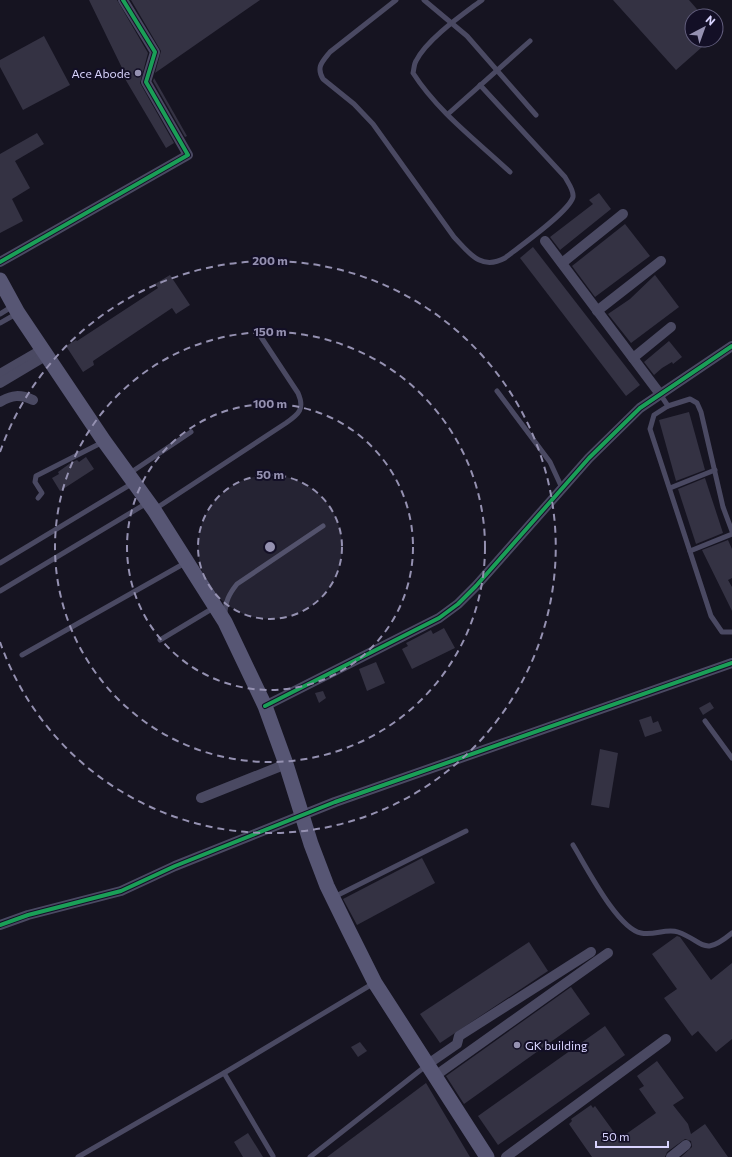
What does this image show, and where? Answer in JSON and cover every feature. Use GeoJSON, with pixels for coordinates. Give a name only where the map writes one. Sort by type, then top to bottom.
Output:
{"type":"FeatureCollection","features":[{"type":"Feature","properties":{"kind":"main road"},"geometry":{"type":"LineString","coordinates":[[0,280],[16,309],[104,441],[132,478],[188,561],[226,622],[264,706],[286,764],[311,844],[333,897],[375,983],[487,1157]]}},
{"type":"Feature","properties":{"kind":"street"},"geometry":{"type":"LineString","coordinates":[[0,262],[188,155],[146,82],[155,52],[123,0]]}},
{"type":"Feature","properties":{"kind":"street"},"geometry":{"type":"LineString","coordinates":[[562,263],[623,214]]}},
{"type":"Feature","properties":{"kind":"street"},"geometry":{"type":"LineString","coordinates":[[545,241],[660,394]]}},
{"type":"Feature","properties":{"kind":"street"},"geometry":{"type":"LineString","coordinates":[[597,311],[660,261]]}},
{"type":"Feature","properties":{"kind":"street"},"geometry":{"type":"LineString","coordinates":[[633,358],[671,327]]}},
{"type":"Feature","properties":{"kind":"street"},"geometry":{"type":"LineString","coordinates":[[264,706],[445,613],[476,586],[562,488],[617,429],[640,408],[732,346]]}},
{"type":"Feature","properties":{"kind":"street"},"geometry":{"type":"LineString","coordinates":[[0,374],[45,352]]}},
{"type":"Feature","properties":{"kind":"street"},"geometry":{"type":"LineString","coordinates":[[0,383],[45,352]]}},
{"type":"Feature","properties":{"kind":"street"},"geometry":{"type":"LineString","coordinates":[[0,402],[9,397],[17,396],[33,400]]}},
{"type":"Feature","properties":{"kind":"street"},"geometry":{"type":"LineString","coordinates":[[0,925],[28,915],[121,891],[175,866],[302,814],[732,663]]}},
{"type":"Feature","properties":{"kind":"street"},"geometry":{"type":"LineString","coordinates":[[202,798],[286,764]]}},
{"type":"Feature","properties":{"kind":"street"},"geometry":{"type":"LineString","coordinates":[[432,1070],[457,1044],[460,1039],[459,1036],[591,952]]}},
{"type":"Feature","properties":{"kind":"street"},"geometry":{"type":"LineString","coordinates":[[432,1070],[608,953]]}},
{"type":"Feature","properties":{"kind":"street"},"geometry":{"type":"LineString","coordinates":[[506,1157],[666,1039]]}},
{"type":"Feature","properties":{"kind":"street"},"geometry":{"type":"LineString","coordinates":[[671,1157],[686,1145]]}},
{"type":"Feature","properties":{"kind":"lane"},"geometry":{"type":"LineString","coordinates":[[396,0],[330,52],[321,63],[319,68],[320,73],[323,79],[354,104],[373,124],[454,237],[477,260],[486,263],[497,262],[505,258],[560,214],[570,203],[573,195],[565,177],[480,85]]}},
{"type":"Feature","properties":{"kind":"lane"},"geometry":{"type":"LineString","coordinates":[[424,0],[467,36],[536,115]]}},
{"type":"Feature","properties":{"kind":"lane"},"geometry":{"type":"LineString","coordinates":[[482,0],[452,23],[425,49],[415,62],[413,73],[423,89],[510,172]]}},
{"type":"Feature","properties":{"kind":"lane"},"geometry":{"type":"LineString","coordinates":[[448,114],[530,41]]}},
{"type":"Feature","properties":{"kind":"lane"},"geometry":{"type":"LineString","coordinates":[[0,314],[16,309]]}},
{"type":"Feature","properties":{"kind":"lane"},"geometry":{"type":"LineString","coordinates":[[0,323],[16,309]]}},
{"type":"Feature","properties":{"kind":"lane"},"geometry":{"type":"LineString","coordinates":[[0,591],[151,506],[266,437],[300,412],[302,402],[298,393],[259,334]]}},
{"type":"Feature","properties":{"kind":"lane"},"geometry":{"type":"LineString","coordinates":[[497,391],[550,462],[562,488]]}},
{"type":"Feature","properties":{"kind":"lane"},"geometry":{"type":"LineString","coordinates":[[660,394],[668,406]]}},
{"type":"Feature","properties":{"kind":"lane"},"geometry":{"type":"LineString","coordinates":[[732,531],[723,507],[701,412],[697,403],[690,399],[668,406],[654,415],[650,429],[711,616],[722,632],[732,632]]}},
{"type":"Feature","properties":{"kind":"lane"},"geometry":{"type":"LineString","coordinates":[[0,562],[132,478],[191,432]]}},
{"type":"Feature","properties":{"kind":"lane"},"geometry":{"type":"LineString","coordinates":[[38,498],[42,493],[35,482],[36,476],[104,441]]}},
{"type":"Feature","properties":{"kind":"lane"},"geometry":{"type":"LineString","coordinates":[[670,488],[715,470]]}},
{"type":"Feature","properties":{"kind":"lane"},"geometry":{"type":"LineString","coordinates":[[226,622],[226,606],[229,595],[237,584],[322,526]]}},
{"type":"Feature","properties":{"kind":"lane"},"geometry":{"type":"LineString","coordinates":[[690,551],[732,534]]}},
{"type":"Feature","properties":{"kind":"lane"},"geometry":{"type":"LineString","coordinates":[[22,655],[188,561]]}},
{"type":"Feature","properties":{"kind":"lane"},"geometry":{"type":"LineString","coordinates":[[160,640],[215,606]]}},
{"type":"Feature","properties":{"kind":"lane"},"geometry":{"type":"LineString","coordinates":[[706,720],[732,758]]}},
{"type":"Feature","properties":{"kind":"lane"},"geometry":{"type":"LineString","coordinates":[[333,897],[466,831]]}},
{"type":"Feature","properties":{"kind":"lane"},"geometry":{"type":"LineString","coordinates":[[572,845],[614,911],[631,928],[642,933],[672,930],[706,946],[714,945],[732,933]]}},
{"type":"Feature","properties":{"kind":"lane"},"geometry":{"type":"LineString","coordinates":[[78,1157],[224,1073],[375,983]]}},
{"type":"Feature","properties":{"kind":"lane"},"geometry":{"type":"LineString","coordinates":[[310,1157],[432,1070]]}},
{"type":"Feature","properties":{"kind":"lane"},"geometry":{"type":"LineString","coordinates":[[224,1073],[273,1156]]}},
{"type":"Feature","properties":{"kind":"building"},"geometry":{"type":"Polygon","coordinates":[[[89,0],[117,0],[148,53],[140,83],[174,143],[166,148],[121,72],[123,70],[89,0]]]}},
{"type":"Feature","properties":{"kind":"building"},"geometry":{"type":"Polygon","coordinates":[[[131,0],[260,0],[155,73],[161,51],[131,0]]]}},
{"type":"Feature","properties":{"kind":"building"},"geometry":{"type":"Polygon","coordinates":[[[613,0],[689,0],[696,8],[684,8],[684,48],[701,48],[676,70],[613,0]]]}},
{"type":"Feature","properties":{"kind":"building"},"geometry":{"type":"Polygon","coordinates":[[[44,36],[70,85],[23,110],[0,67],[0,60],[44,36]]]}},
{"type":"Feature","properties":{"kind":"building"},"geometry":{"type":"Polygon","coordinates":[[[154,78],[187,136],[185,137],[153,81],[154,78]]]}},
{"type":"Feature","properties":{"kind":"building"},"geometry":{"type":"Polygon","coordinates":[[[37,133],[44,144],[15,161],[30,188],[12,199],[23,221],[0,233],[0,154],[37,133]]]}},
{"type":"Feature","properties":{"kind":"building"},"geometry":{"type":"Polygon","coordinates":[[[599,193],[611,209],[560,250],[550,237],[593,204],[589,200],[599,193]]]}},
{"type":"Feature","properties":{"kind":"building"},"geometry":{"type":"Polygon","coordinates":[[[625,224],[650,256],[595,297],[572,266],[625,224]]]}},
{"type":"Feature","properties":{"kind":"building"},"geometry":{"type":"Polygon","coordinates":[[[533,247],[640,385],[626,396],[520,258],[533,247]]]}},
{"type":"Feature","properties":{"kind":"building"},"geometry":{"type":"Polygon","coordinates":[[[170,275],[190,305],[176,314],[172,308],[93,361],[94,365],[83,372],[66,346],[76,340],[77,341],[158,288],[155,284],[170,275]]]}},
{"type":"Feature","properties":{"kind":"building"},"geometry":{"type":"Polygon","coordinates":[[[655,275],[679,307],[631,343],[608,314],[630,299],[655,275]]]}},
{"type":"Feature","properties":{"kind":"building"},"geometry":{"type":"Polygon","coordinates":[[[669,341],[682,357],[673,364],[672,362],[662,368],[654,375],[644,362],[669,341]]]}},
{"type":"Feature","properties":{"kind":"building"},"geometry":{"type":"Polygon","coordinates":[[[689,412],[705,470],[676,481],[659,420],[689,412]]]}},
{"type":"Feature","properties":{"kind":"building"},"geometry":{"type":"Polygon","coordinates":[[[86,457],[94,469],[60,491],[52,478],[59,474],[58,472],[72,462],[77,460],[79,462],[86,457]]]}},
{"type":"Feature","properties":{"kind":"building"},"geometry":{"type":"Polygon","coordinates":[[[705,478],[723,533],[696,544],[678,489],[705,478]]]}},
{"type":"Feature","properties":{"kind":"building"},"geometry":{"type":"Polygon","coordinates":[[[728,540],[732,549],[732,578],[728,580],[732,587],[732,611],[702,550],[728,540]]]}},
{"type":"Feature","properties":{"kind":"building"},"geometry":{"type":"Polygon","coordinates":[[[444,628],[455,648],[412,669],[402,649],[408,646],[406,643],[431,630],[433,634],[444,628]]]}},
{"type":"Feature","properties":{"kind":"building"},"geometry":{"type":"Polygon","coordinates":[[[376,662],[385,683],[367,691],[359,669],[376,662]]]}},
{"type":"Feature","properties":{"kind":"building"},"geometry":{"type":"Polygon","coordinates":[[[323,691],[326,698],[319,703],[315,693],[323,691]]]}},
{"type":"Feature","properties":{"kind":"building"},"geometry":{"type":"Polygon","coordinates":[[[710,702],[714,708],[703,715],[699,708],[710,702]]]}},
{"type":"Feature","properties":{"kind":"building"},"geometry":{"type":"Polygon","coordinates":[[[651,716],[653,723],[658,721],[662,731],[645,737],[639,720],[651,716]]]}},
{"type":"Feature","properties":{"kind":"building"},"geometry":{"type":"Polygon","coordinates":[[[600,749],[618,753],[609,808],[591,805],[600,749]]]}},
{"type":"Feature","properties":{"kind":"building"},"geometry":{"type":"Polygon","coordinates":[[[422,858],[435,883],[357,925],[343,899],[422,858]]]}},
{"type":"Feature","properties":{"kind":"building"},"geometry":{"type":"Polygon","coordinates":[[[677,936],[680,937],[711,980],[732,963],[732,1039],[716,1052],[698,1031],[692,1036],[664,998],[677,989],[652,954],[677,936]]]}},
{"type":"Feature","properties":{"kind":"building"},"geometry":{"type":"Polygon","coordinates":[[[529,942],[548,971],[440,1043],[420,1014],[529,942]]]}},
{"type":"Feature","properties":{"kind":"building","name":"GK building"},"geometry":{"type":"Polygon","coordinates":[[[571,987],[590,1014],[464,1104],[446,1076],[571,987]]]}},
{"type":"Feature","properties":{"kind":"building","name":"GK building"},"geometry":{"type":"Polygon","coordinates":[[[605,1026],[625,1055],[498,1145],[478,1116],[605,1026]]]}},
{"type":"Feature","properties":{"kind":"building"},"geometry":{"type":"Polygon","coordinates":[[[360,1042],[367,1051],[358,1057],[351,1047],[360,1042]]]}},
{"type":"Feature","properties":{"kind":"building"},"geometry":{"type":"Polygon","coordinates":[[[657,1061],[684,1098],[673,1105],[688,1124],[691,1134],[705,1124],[728,1157],[681,1157],[692,1147],[691,1141],[685,1139],[667,1152],[665,1157],[592,1157],[569,1124],[572,1121],[571,1119],[591,1105],[593,1108],[595,1106],[619,1139],[656,1113],[639,1089],[644,1086],[637,1076],[657,1061]]]}},
{"type":"Feature","properties":{"kind":"building"},"geometry":{"type":"Polygon","coordinates":[[[426,1083],[470,1157],[327,1157],[426,1083]]]}},
{"type":"Feature","properties":{"kind":"building"},"geometry":{"type":"Polygon","coordinates":[[[248,1133],[263,1157],[243,1157],[234,1142],[248,1133]]]}},
{"type":"Feature","properties":{"kind":"cycle path"},"geometry":{"type":"LineString","coordinates":[[0,262],[188,155],[146,82],[155,52],[123,0]]}},
{"type":"Feature","properties":{"kind":"cycle path"},"geometry":{"type":"LineString","coordinates":[[265,706],[439,618],[458,604],[476,586],[589,458],[640,408],[732,346]]}},
{"type":"Feature","properties":{"kind":"cycle path"},"geometry":{"type":"LineString","coordinates":[[0,925],[28,915],[121,891],[175,866],[335,802],[732,663]]}},
{"type":"Feature","properties":{"kind":"place","name":"Ace Abode"},"geometry":{"type":"Point","coordinates":[138,73]}},
{"type":"Feature","properties":{"kind":"place","name":"GK building"},"geometry":{"type":"Point","coordinates":[517,1045]}}]}
